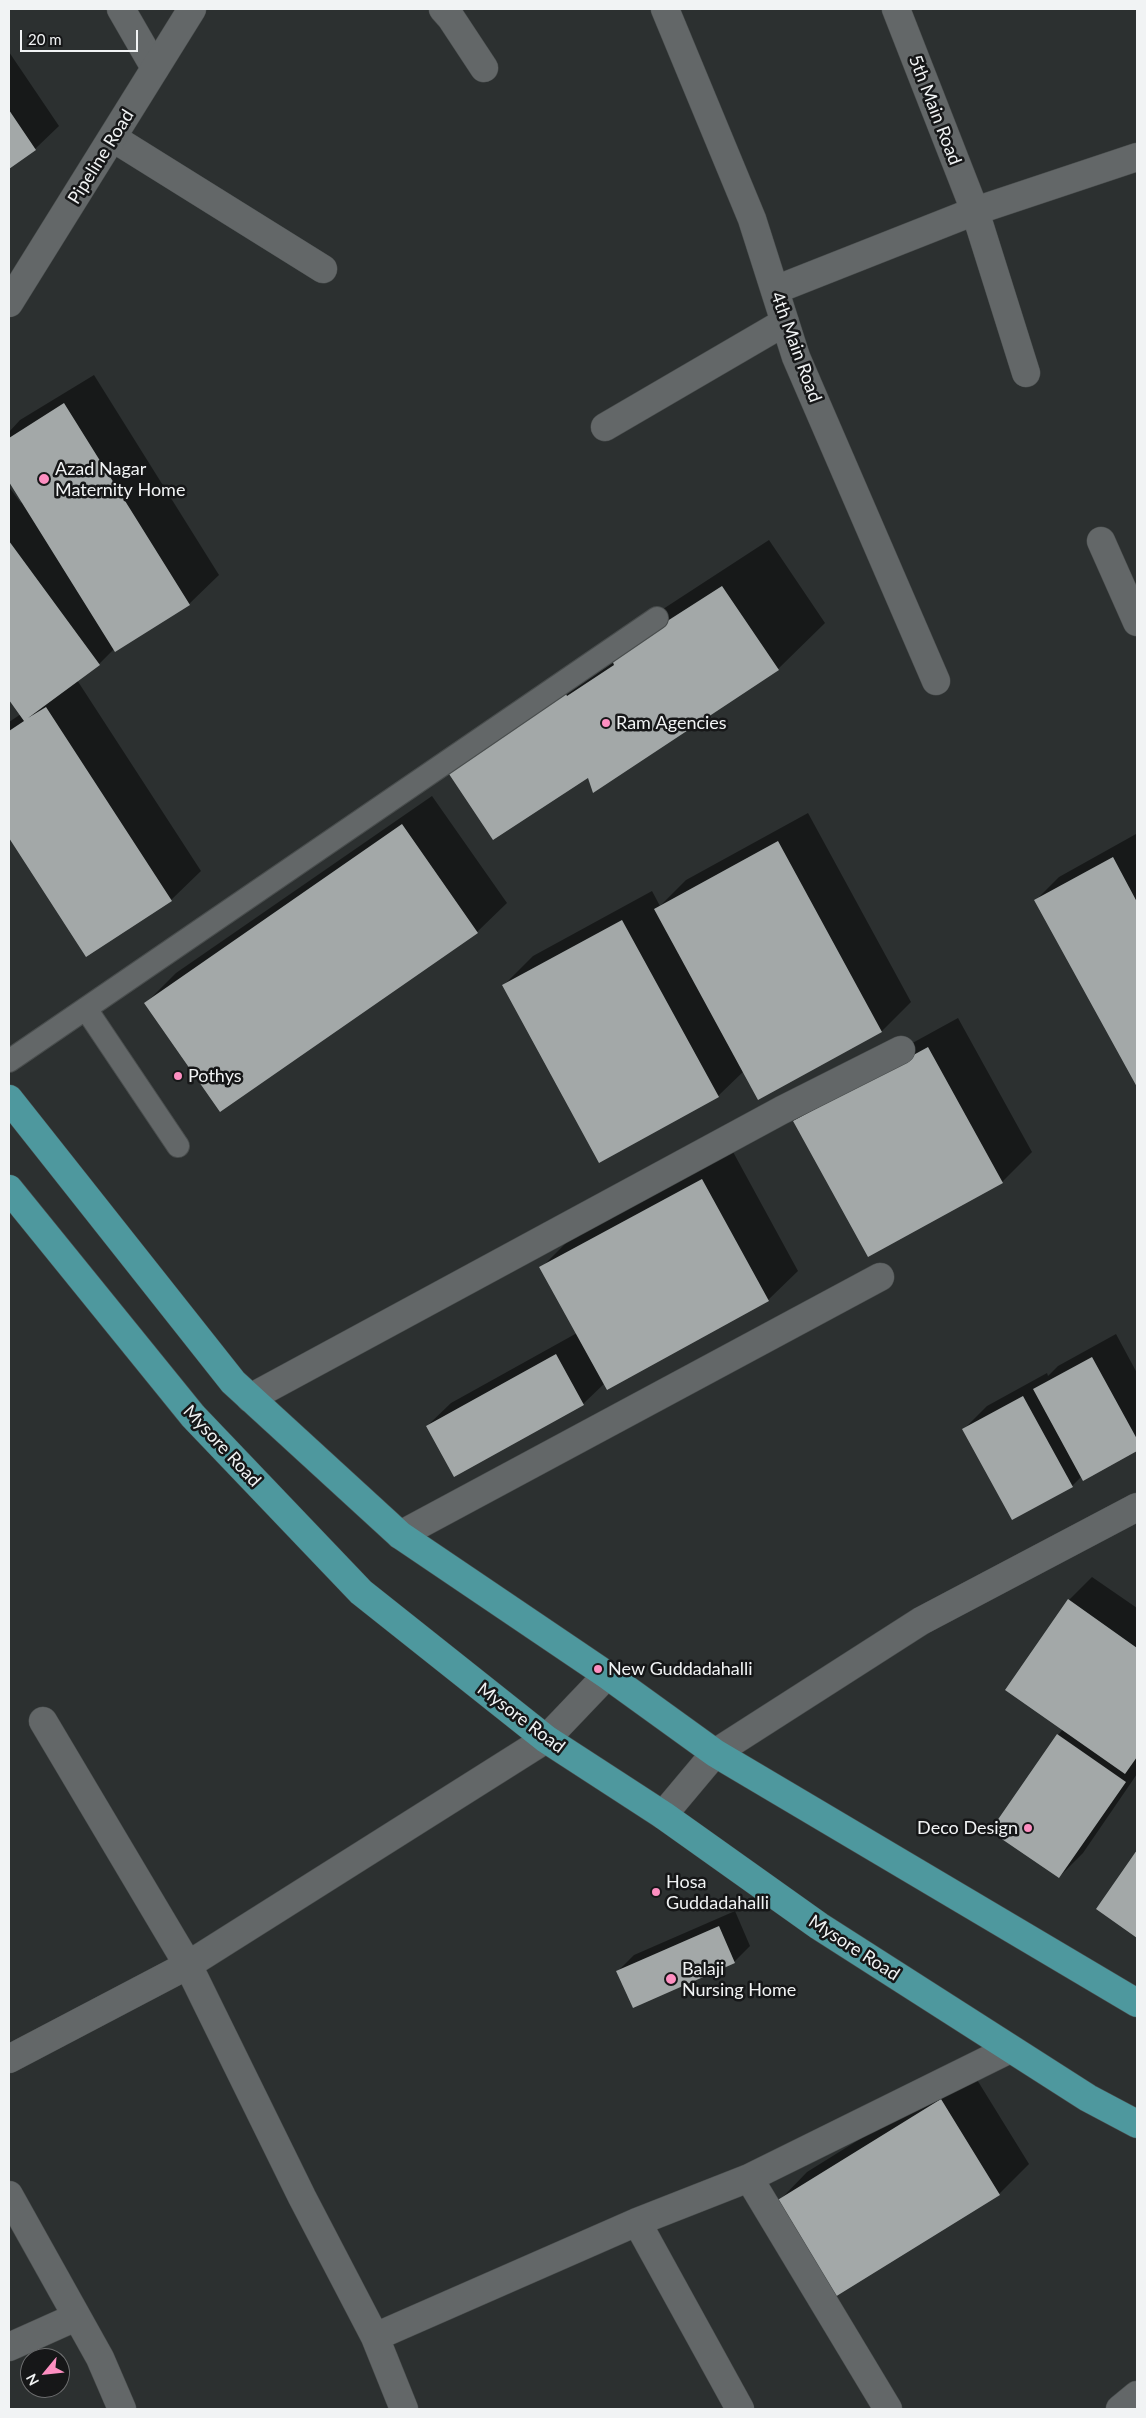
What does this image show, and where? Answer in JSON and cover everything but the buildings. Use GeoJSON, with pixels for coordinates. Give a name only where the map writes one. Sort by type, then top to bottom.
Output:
{"type":"FeatureCollection","features":[{"type":"Feature","properties":{"kind":"highway"},"geometry":{"type":"LineString","coordinates":[[9,1099],[233,1382],[400,1534],[607,1675],[715,1753],[1137,2004]]}},
{"type":"Feature","properties":{"kind":"highway","name":"Mysore Road"},"geometry":{"type":"LineString","coordinates":[[9,1189],[193,1416],[361,1592],[546,1739],[664,1815],[819,1926],[1010,2050],[1088,2098],[1137,2124]]}},
{"type":"Feature","properties":{"kind":"street"},"geometry":{"type":"LineString","coordinates":[[122,9],[155,68]]}},
{"type":"Feature","properties":{"kind":"street","name":"Pipeline Road"},"geometry":{"type":"LineString","coordinates":[[9,303],[192,9]]}},
{"type":"Feature","properties":{"kind":"street"},"geometry":{"type":"LineString","coordinates":[[443,9],[484,68]]}},
{"type":"Feature","properties":{"kind":"street","name":"4th Main Road"},"geometry":{"type":"LineString","coordinates":[[665,9],[752,219],[796,357],[936,681]]}},
{"type":"Feature","properties":{"kind":"street","name":"5th Main Road"},"geometry":{"type":"LineString","coordinates":[[896,9],[975,211],[1026,373]]}},
{"type":"Feature","properties":{"kind":"street"},"geometry":{"type":"LineString","coordinates":[[113,138],[323,269]]}},
{"type":"Feature","properties":{"kind":"street"},"geometry":{"type":"LineString","coordinates":[[775,290],[975,211],[1137,157]]}},
{"type":"Feature","properties":{"kind":"street"},"geometry":{"type":"LineString","coordinates":[[605,427],[785,322]]}},
{"type":"Feature","properties":{"kind":"street"},"geometry":{"type":"LineString","coordinates":[[1101,541],[1137,622]]}},
{"type":"Feature","properties":{"kind":"street"},"geometry":{"type":"LineString","coordinates":[[250,1398],[773,1115],[902,1050]]}},
{"type":"Feature","properties":{"kind":"street"},"geometry":{"type":"LineString","coordinates":[[400,1534],[880,1277]]}},
{"type":"Feature","properties":{"kind":"street"},"geometry":{"type":"LineString","coordinates":[[664,1815],[715,1753],[921,1621],[1137,1507]]}},
{"type":"Feature","properties":{"kind":"street"},"geometry":{"type":"LineString","coordinates":[[9,2059],[188,1965],[546,1739],[607,1675]]}},
{"type":"Feature","properties":{"kind":"street"},"geometry":{"type":"LineString","coordinates":[[43,1721],[188,1965],[302,2197],[375,2337],[404,2409]]}},
{"type":"Feature","properties":{"kind":"street"},"geometry":{"type":"LineString","coordinates":[[375,2337],[637,2222],[749,2178],[1010,2050]]}},
{"type":"Feature","properties":{"kind":"street"},"geometry":{"type":"LineString","coordinates":[[749,2178],[888,2409]]}},
{"type":"Feature","properties":{"kind":"street"},"geometry":{"type":"LineString","coordinates":[[9,2195],[100,2358],[122,2409]]}},
{"type":"Feature","properties":{"kind":"street"},"geometry":{"type":"LineString","coordinates":[[637,2222],[740,2409]]}},
{"type":"Feature","properties":{"kind":"street"},"geometry":{"type":"LineString","coordinates":[[9,2347],[76,2317]]}},
{"type":"Feature","properties":{"kind":"street"},"geometry":{"type":"LineString","coordinates":[[1120,2409],[1137,2394]]}},
{"type":"Feature","properties":{"kind":"lane"},"geometry":{"type":"LineString","coordinates":[[9,1061],[657,618]]}},
{"type":"Feature","properties":{"kind":"lane"},"geometry":{"type":"LineString","coordinates":[[86,1009],[178,1146]]}},
{"type":"Feature","properties":{"kind":"place","name":"Azad Nagar Maternity Home"},"geometry":{"type":"Point","coordinates":[44,479]}},
{"type":"Feature","properties":{"kind":"place","name":"Ram Agencies"},"geometry":{"type":"Point","coordinates":[606,723]}},
{"type":"Feature","properties":{"kind":"place","name":"Pothys"},"geometry":{"type":"Point","coordinates":[178,1076]}},
{"type":"Feature","properties":{"kind":"place","name":"New Guddadahalli"},"geometry":{"type":"Point","coordinates":[598,1669]}},
{"type":"Feature","properties":{"kind":"place","name":"Deco Design"},"geometry":{"type":"Point","coordinates":[1028,1828]}},
{"type":"Feature","properties":{"kind":"place","name":"Hosa Guddadahalli"},"geometry":{"type":"Point","coordinates":[656,1892]}},
{"type":"Feature","properties":{"kind":"place","name":"Balaji Nursing Home"},"geometry":{"type":"Point","coordinates":[671,1979]}}]}
